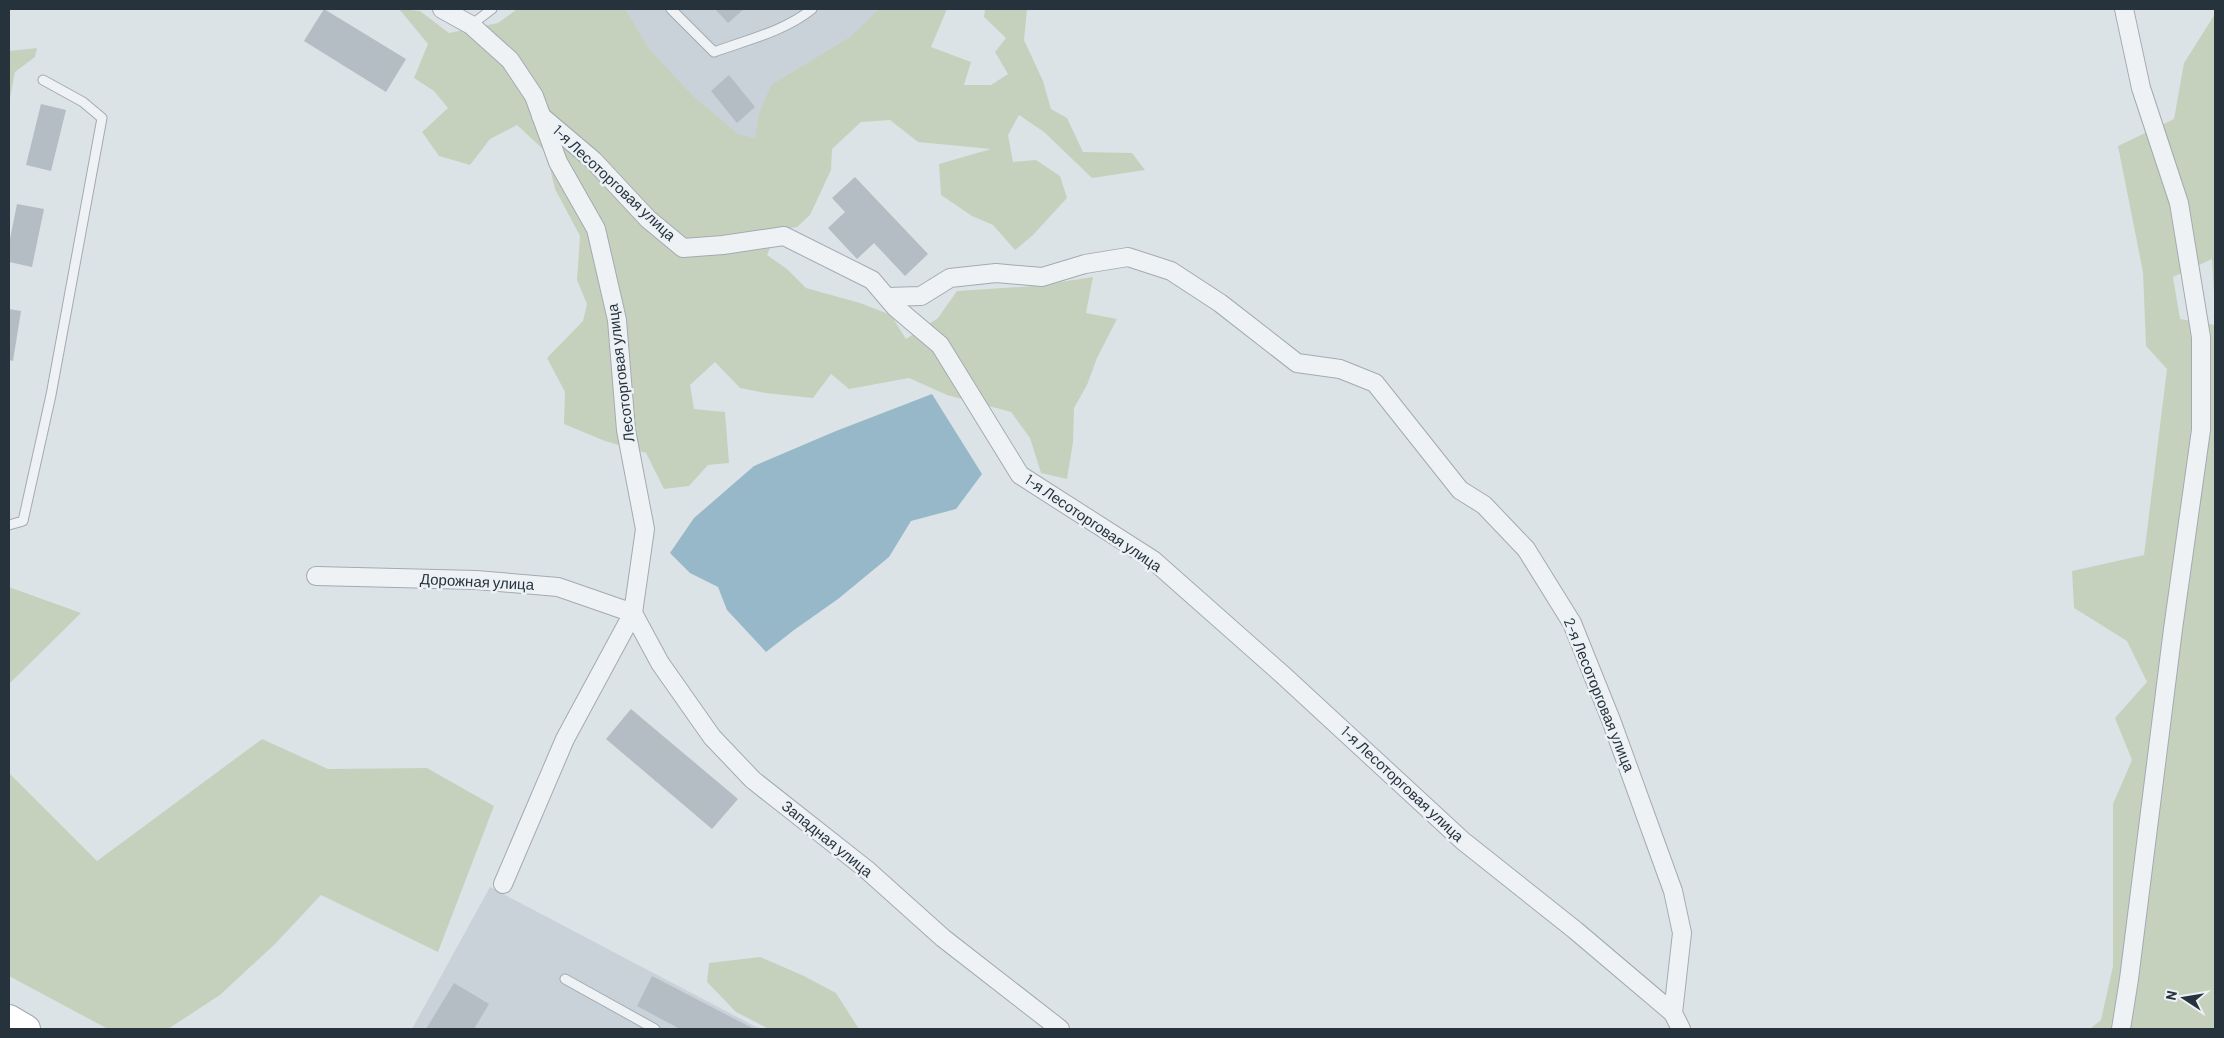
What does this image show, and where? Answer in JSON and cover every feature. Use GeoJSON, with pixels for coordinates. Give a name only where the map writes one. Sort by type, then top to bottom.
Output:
{"type":"FeatureCollection","features":[{"type":"Feature","properties":{"kind":"main road"},"geometry":{"type":"LineString","coordinates":[[9,1019],[26,1029]]}},
{"type":"Feature","properties":{"kind":"street","name":"Лесоторговая улица"},"geometry":{"type":"LineString","coordinates":[[442,9],[471,25],[510,60],[534,96],[558,162],[596,229],[617,320],[626,430],[645,529],[633,613]]}},
{"type":"Feature","properties":{"kind":"street"},"geometry":{"type":"LineString","coordinates":[[2121,1029],[2201,430],[2201,337],[2179,203],[2141,88],[2124,9]]}},
{"type":"Feature","properties":{"kind":"street","name":"1-я Лесоторговая улица"},"geometry":{"type":"LineString","coordinates":[[541,116],[593,160],[648,219],[683,248],[723,245],[784,236],[872,280],[895,307],[940,345],[1020,474],[1154,560],[1283,674],[1462,841],[1575,930],[1673,1013]]}},
{"type":"Feature","properties":{"kind":"street","name":"2-я Лесоторговая улица"},"geometry":{"type":"LineString","coordinates":[[887,297],[921,296],[950,278],[996,273],[1042,277],[1085,264],[1128,257],[1171,271],[1220,303],[1297,363],[1340,369],[1375,382],[1460,490],[1484,505],[1526,549],[1572,622],[1611,720],[1673,891],[1682,933],[1673,1013]]}},
{"type":"Feature","properties":{"kind":"street","name":"Дорожная улица"},"geometry":{"type":"LineString","coordinates":[[316,576],[476,580],[558,587],[633,613]]}},
{"type":"Feature","properties":{"kind":"street"},"geometry":{"type":"LineString","coordinates":[[502,884],[565,740],[633,613]]}},
{"type":"Feature","properties":{"kind":"street","name":"Западная улица"},"geometry":{"type":"LineString","coordinates":[[633,613],[660,663],[712,737],[753,780],[866,869],[944,938],[1060,1029]]}},
{"type":"Feature","properties":{"kind":"street"},"geometry":{"type":"LineString","coordinates":[[1673,1013],[1681,1029]]}},
{"type":"Feature","properties":{"kind":"lane"},"geometry":{"type":"LineString","coordinates":[[471,25],[492,9]]}},
{"type":"Feature","properties":{"kind":"lane"},"geometry":{"type":"LineString","coordinates":[[671,9],[714,52],[770,32],[801,18],[812,9]]}},
{"type":"Feature","properties":{"kind":"lane"},"geometry":{"type":"LineString","coordinates":[[9,525],[23,521],[53,385],[102,118],[83,102],[43,80]]}},
{"type":"Feature","properties":{"kind":"lane"},"geometry":{"type":"LineString","coordinates":[[565,979],[655,1029]]}},
{"type":"Feature","properties":{"kind":"shaded area"},"geometry":{"type":"Polygon","coordinates":[[[609,9],[885,9],[743,150],[609,9]]]}},
{"type":"Feature","properties":{"kind":"shaded area"},"geometry":{"type":"Polygon","coordinates":[[[490,887],[760,1029],[412,1029],[490,887]]]}},
{"type":"Feature","properties":{"kind":"green space"},"geometry":{"type":"Polygon","coordinates":[[[399,9],[420,11],[449,33],[498,23],[517,9],[625,9],[650,50],[693,96],[738,134],[755,138],[759,114],[771,85],[850,37],[879,9],[947,9],[931,47],[971,62],[964,85],[991,85],[1008,74],[995,52],[1006,38],[984,17],[985,9],[1027,9],[1024,40],[1043,81],[1051,109],[1067,118],[1083,152],[1132,153],[1145,170],[1092,178],[1044,132],[1019,115],[1008,135],[1013,162],[1036,160],[1060,176],[1067,198],[1033,235],[1015,250],[993,225],[972,216],[941,195],[939,164],[991,149],[918,142],[890,120],[861,122],[832,149],[831,170],[810,215],[797,227],[778,230],[767,255],[787,269],[806,288],[860,303],[891,315],[906,339],[938,318],[957,291],[1034,286],[1093,277],[1086,313],[1117,319],[1097,358],[1087,385],[1074,408],[1073,442],[1067,479],[1041,473],[1030,438],[1011,412],[947,395],[909,378],[849,389],[831,374],[813,398],[765,393],[740,388],[715,362],[690,385],[694,409],[725,412],[729,463],[708,465],[689,486],[664,489],[646,453],[605,441],[564,424],[565,392],[547,358],[583,321],[587,304],[577,280],[580,236],[555,189],[546,152],[517,125],[490,139],[470,165],[439,156],[422,132],[448,108],[434,91],[414,78],[428,44],[399,9]]]}},
{"type":"Feature","properties":{"kind":"green space"},"geometry":{"type":"Polygon","coordinates":[[[2215,14],[2215,312],[2212,259],[2173,277],[2180,319],[2215,325],[2215,1029],[2090,1029],[2101,1020],[2113,966],[2113,804],[2132,760],[2115,718],[2147,682],[2127,641],[2074,608],[2072,571],[2144,555],[2167,369],[2146,346],[2143,272],[2118,146],[2174,119],[2184,63],[2215,14]]]}},
{"type":"Feature","properties":{"kind":"green space"},"geometry":{"type":"Polygon","coordinates":[[[37,48],[35,57],[15,72],[9,103],[9,51],[37,48]]]}},
{"type":"Feature","properties":{"kind":"green space"},"geometry":{"type":"Polygon","coordinates":[[[9,587],[81,613],[9,684],[9,587]]]}},
{"type":"Feature","properties":{"kind":"green space"},"geometry":{"type":"Polygon","coordinates":[[[262,739],[328,769],[427,768],[494,806],[438,952],[321,895],[275,944],[220,995],[168,1029],[108,1029],[9,976],[9,773],[97,861],[262,739]]]}},
{"type":"Feature","properties":{"kind":"green space"},"geometry":{"type":"Polygon","coordinates":[[[760,957],[804,976],[836,993],[859,1029],[769,1029],[736,1012],[707,982],[709,963],[760,957]]]}},
{"type":"Feature","properties":{"kind":"water"},"geometry":{"type":"Polygon","coordinates":[[[932,394],[982,474],[956,509],[911,521],[889,557],[838,599],[766,652],[727,610],[718,587],[690,573],[670,553],[694,518],[754,466],[836,431],[932,394]]]}},
{"type":"Feature","properties":{"kind":"building"},"geometry":{"type":"Polygon","coordinates":[[[324,9],[406,59],[386,92],[304,41],[324,9]]]}},
{"type":"Feature","properties":{"kind":"building"},"geometry":{"type":"Polygon","coordinates":[[[715,9],[744,9],[728,23],[715,9]]]}},
{"type":"Feature","properties":{"kind":"building"},"geometry":{"type":"Polygon","coordinates":[[[729,75],[755,107],[737,123],[711,91],[729,75]]]}},
{"type":"Feature","properties":{"kind":"building"},"geometry":{"type":"Polygon","coordinates":[[[41,104],[66,110],[51,171],[26,165],[41,104]]]}},
{"type":"Feature","properties":{"kind":"building"},"geometry":{"type":"Polygon","coordinates":[[[855,177],[928,254],[905,276],[874,243],[857,259],[828,228],[845,212],[832,198],[855,177]]]}},
{"type":"Feature","properties":{"kind":"building"},"geometry":{"type":"Polygon","coordinates":[[[17,204],[44,209],[32,267],[9,262],[9,244],[17,204]]]}},
{"type":"Feature","properties":{"kind":"building"},"geometry":{"type":"Polygon","coordinates":[[[9,309],[21,311],[13,361],[9,360],[9,309]]]}},
{"type":"Feature","properties":{"kind":"building"},"geometry":{"type":"Polygon","coordinates":[[[631,709],[738,799],[712,829],[606,739],[631,709]]]}},
{"type":"Feature","properties":{"kind":"building"},"geometry":{"type":"Polygon","coordinates":[[[652,976],[754,1029],[680,1029],[637,1006],[652,976]]]}},
{"type":"Feature","properties":{"kind":"building"},"geometry":{"type":"Polygon","coordinates":[[[454,983],[489,1004],[474,1029],[426,1029],[454,983]]]}}]}
